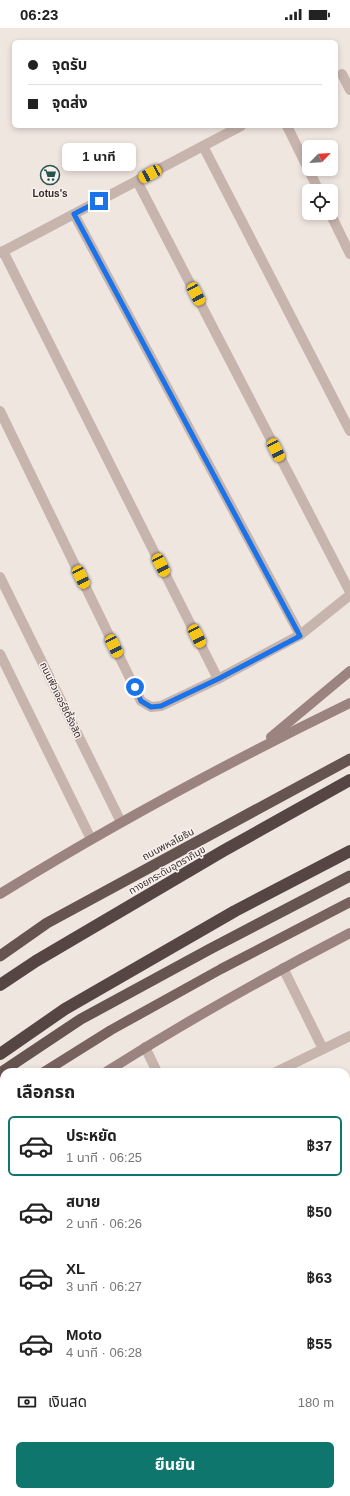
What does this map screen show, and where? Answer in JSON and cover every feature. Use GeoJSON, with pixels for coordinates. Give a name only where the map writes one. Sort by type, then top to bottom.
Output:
{"type":"FeatureCollection","features":[{"type":"Feature","properties":{"kind":"highway","name":"ถนนพหลโยธิน"},"geometry":{"type":"LineString","coordinates":[[0,956],[47,923],[350,759]]}},
{"type":"Feature","properties":{"kind":"highway","name":"ทางยกระดับอุตราภิมุข"},"geometry":{"type":"LineString","coordinates":[[0,985],[36,960],[223,851],[350,780]]}},
{"type":"Feature","properties":{"kind":"highway"},"geometry":{"type":"LineString","coordinates":[[0,1054],[65,1009],[235,912],[350,851]]}},
{"type":"Feature","properties":{"kind":"highway"},"geometry":{"type":"LineString","coordinates":[[8,1068],[81,1019],[210,949],[350,876]]}},
{"type":"Feature","properties":{"kind":"main road"},"geometry":{"type":"LineString","coordinates":[[259,747],[350,671]]}},
{"type":"Feature","properties":{"kind":"main road"},"geometry":{"type":"LineString","coordinates":[[0,894],[121,822],[259,747],[350,703]]}},
{"type":"Feature","properties":{"kind":"main road"},"geometry":{"type":"LineString","coordinates":[[50,1068],[111,1030],[214,972],[350,902]]}},
{"type":"Feature","properties":{"kind":"main road"},"geometry":{"type":"LineString","coordinates":[[112,1068],[145,1047],[283,968],[350,933]]}},
{"type":"Feature","properties":{"kind":"lane"},"geometry":{"type":"LineString","coordinates":[[343,74],[350,90]]}},
{"type":"Feature","properties":{"kind":"lane"},"geometry":{"type":"LineString","coordinates":[[218,679],[2,252],[237,128]]}},
{"type":"Feature","properties":{"kind":"lane"},"geometry":{"type":"LineString","coordinates":[[288,128],[316,184]]}},
{"type":"Feature","properties":{"kind":"lane"},"geometry":{"type":"LineString","coordinates":[[203,146],[350,431]]}},
{"type":"Feature","properties":{"kind":"lane"},"geometry":{"type":"LineString","coordinates":[[0,411],[141,701],[151,707],[161,706],[218,679],[300,636],[350,593],[137,181]]}},
{"type":"Feature","properties":{"kind":"lane"},"geometry":{"type":"LineString","coordinates":[[74,214],[300,636]]}},
{"type":"Feature","properties":{"kind":"lane"},"geometry":{"type":"LineString","coordinates":[[333,220],[350,254]]}},
{"type":"Feature","properties":{"kind":"lane","name":"ถนนฟิวเจอร์ซิตี้รังสิต"},"geometry":{"type":"LineString","coordinates":[[0,578],[121,822]]}},
{"type":"Feature","properties":{"kind":"lane"},"geometry":{"type":"LineString","coordinates":[[0,654],[91,839]]}},
{"type":"Feature","properties":{"kind":"lane"},"geometry":{"type":"LineString","coordinates":[[283,968],[323,1049]]}},
{"type":"Feature","properties":{"kind":"lane"},"geometry":{"type":"LineString","coordinates":[[284,1068],[350,1036]]}},
{"type":"Feature","properties":{"kind":"lane"},"geometry":{"type":"LineString","coordinates":[[145,1047],[156,1068]]}},
{"type":"Feature","properties":{"kind":"place","name":"Lotus's"},"geometry":{"type":"Point","coordinates":[50,175]}},
{"type":"Feature","properties":{"kind":"route"},"geometry":{"type":"LineString","coordinates":[[99,201],[74,214],[300,636],[218,679],[161,706],[151,707],[141,701],[135,687]]}}]}
